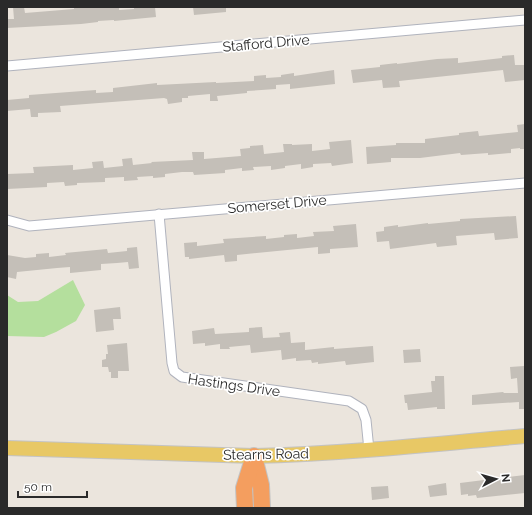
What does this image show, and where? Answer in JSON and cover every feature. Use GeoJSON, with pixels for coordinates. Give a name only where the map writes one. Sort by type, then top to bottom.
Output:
{"type":"FeatureCollection","features":[{"type":"Feature","properties":{"kind":"highway"},"geometry":{"type":"LineString","coordinates":[[245,508],[244,488],[254,456]]}},
{"type":"Feature","properties":{"kind":"highway"},"geometry":{"type":"LineString","coordinates":[[254,456],[261,485],[262,508]]}},
{"type":"Feature","properties":{"kind":"main road","name":"Stearns Road"},"geometry":{"type":"LineString","coordinates":[[7,448],[254,456],[334,453],[525,436]]}},
{"type":"Feature","properties":{"kind":"street","name":"Stafford Drive"},"geometry":{"type":"LineString","coordinates":[[7,66],[525,20]]}},
{"type":"Feature","properties":{"kind":"street","name":"Somerset Drive"},"geometry":{"type":"LineString","coordinates":[[7,220],[29,226],[525,183]]}},
{"type":"Feature","properties":{"kind":"street","name":"Hastings Drive"},"geometry":{"type":"LineString","coordinates":[[158,214],[174,371],[182,377],[349,401],[362,409],[366,420],[369,450]]}},
{"type":"Feature","properties":{"kind":"green space"},"geometry":{"type":"Polygon","coordinates":[[[73,280],[85,305],[76,321],[44,337],[7,336],[7,295],[18,302],[38,301],[73,280]]]}},
{"type":"Feature","properties":{"kind":"building"},"geometry":{"type":"Polygon","coordinates":[[[13,7],[24,7],[25,13],[82,7],[119,7],[119,10],[134,9],[134,7],[155,7],[156,17],[98,21],[81,24],[7,28],[7,19],[14,19],[13,7]]]}},
{"type":"Feature","properties":{"kind":"building"},"geometry":{"type":"Polygon","coordinates":[[[193,7],[226,7],[226,12],[194,15],[193,7]]]}},
{"type":"Feature","properties":{"kind":"building"},"geometry":{"type":"Polygon","coordinates":[[[514,55],[515,65],[524,65],[525,80],[505,82],[503,70],[399,81],[400,87],[383,88],[382,80],[353,83],[351,70],[380,67],[380,65],[437,59],[458,58],[458,63],[502,58],[502,56],[514,55]]]}},
{"type":"Feature","properties":{"kind":"building"},"geometry":{"type":"Polygon","coordinates":[[[334,70],[335,84],[290,89],[290,84],[276,85],[276,89],[247,91],[247,93],[217,96],[218,101],[210,101],[210,94],[188,96],[188,98],[182,98],[182,102],[168,104],[167,99],[164,98],[60,106],[61,112],[38,113],[38,117],[31,117],[30,109],[7,111],[7,100],[29,98],[29,95],[96,90],[96,93],[113,92],[113,88],[157,83],[157,85],[254,81],[254,76],[266,75],[266,78],[281,77],[281,75],[294,73],[294,76],[334,70]]]}},
{"type":"Feature","properties":{"kind":"building"},"geometry":{"type":"Polygon","coordinates":[[[525,124],[525,149],[511,149],[511,153],[461,155],[460,153],[420,158],[391,158],[391,162],[367,164],[366,147],[396,145],[396,143],[425,143],[425,139],[478,131],[479,136],[518,132],[517,125],[525,124]]]}},
{"type":"Feature","properties":{"kind":"building"},"geometry":{"type":"Polygon","coordinates":[[[351,140],[353,163],[332,166],[331,163],[313,164],[313,167],[301,169],[301,164],[271,170],[271,166],[253,167],[254,170],[242,171],[242,168],[225,170],[225,173],[194,175],[193,172],[182,172],[165,174],[165,177],[137,177],[138,180],[124,181],[124,177],[105,178],[105,182],[77,183],[77,185],[65,186],[64,182],[47,183],[47,187],[7,189],[7,174],[34,173],[33,167],[73,165],[73,170],[93,168],[92,162],[103,161],[104,168],[123,166],[122,159],[132,158],[133,165],[152,163],[151,162],[193,160],[192,152],[204,152],[204,159],[241,156],[240,149],[250,148],[250,146],[263,145],[264,154],[284,152],[283,144],[312,144],[312,151],[330,149],[329,142],[351,140]]]}},
{"type":"Feature","properties":{"kind":"building"},"geometry":{"type":"Polygon","coordinates":[[[516,216],[518,238],[495,240],[494,233],[456,236],[457,245],[437,247],[436,243],[390,249],[389,241],[377,242],[376,232],[384,231],[384,227],[460,221],[460,219],[516,216]]]}},
{"type":"Feature","properties":{"kind":"building"},"geometry":{"type":"Polygon","coordinates":[[[356,224],[358,247],[330,249],[330,253],[318,254],[318,247],[237,255],[237,261],[225,262],[224,255],[189,259],[189,257],[185,257],[184,243],[197,242],[197,246],[224,243],[223,239],[266,236],[266,239],[297,234],[297,238],[314,236],[313,232],[334,231],[333,226],[356,224]]]}},
{"type":"Feature","properties":{"kind":"building"},"geometry":{"type":"Polygon","coordinates":[[[137,247],[139,268],[129,269],[128,262],[101,264],[101,270],[70,273],[70,267],[17,272],[16,279],[7,277],[7,255],[25,258],[36,257],[36,254],[49,253],[49,257],[66,255],[65,253],[107,249],[108,253],[127,251],[127,248],[137,247]]]}},
{"type":"Feature","properties":{"kind":"building"},"geometry":{"type":"Polygon","coordinates":[[[120,307],[121,319],[113,319],[114,330],[96,332],[94,310],[120,307]]]}},
{"type":"Feature","properties":{"kind":"building"},"geometry":{"type":"Polygon","coordinates":[[[262,327],[263,338],[280,337],[279,333],[290,332],[291,343],[305,342],[305,350],[334,347],[334,349],[373,346],[374,362],[346,365],[345,361],[318,364],[318,362],[312,363],[311,360],[296,361],[296,358],[282,360],[281,350],[251,353],[250,345],[229,347],[230,349],[220,349],[220,344],[205,346],[205,343],[193,344],[192,331],[214,328],[215,334],[249,332],[249,328],[262,327]]]}},
{"type":"Feature","properties":{"kind":"building"},"geometry":{"type":"Polygon","coordinates":[[[127,343],[129,371],[118,371],[118,378],[111,378],[111,372],[109,372],[108,367],[102,367],[102,360],[106,359],[106,354],[108,354],[107,345],[127,343]]]}},
{"type":"Feature","properties":{"kind":"building"},"geometry":{"type":"Polygon","coordinates":[[[420,349],[421,362],[404,363],[403,350],[420,349]]]}},
{"type":"Feature","properties":{"kind":"building"},"geometry":{"type":"Polygon","coordinates":[[[524,366],[525,409],[519,409],[519,402],[472,405],[472,395],[503,392],[518,393],[517,378],[511,379],[510,367],[524,366]]]}},
{"type":"Feature","properties":{"kind":"building"},"geometry":{"type":"Polygon","coordinates":[[[435,376],[444,376],[445,409],[437,409],[437,407],[408,410],[404,395],[432,392],[431,381],[435,381],[435,376]]]}},
{"type":"Feature","properties":{"kind":"building"},"geometry":{"type":"Polygon","coordinates":[[[525,475],[525,493],[477,498],[476,495],[461,495],[460,483],[525,475]]]}},
{"type":"Feature","properties":{"kind":"building"},"geometry":{"type":"Polygon","coordinates":[[[446,483],[447,495],[430,497],[428,486],[446,483]]]}},
{"type":"Feature","properties":{"kind":"building"},"geometry":{"type":"Polygon","coordinates":[[[388,486],[389,498],[372,500],[371,487],[388,486]]]}}]}
